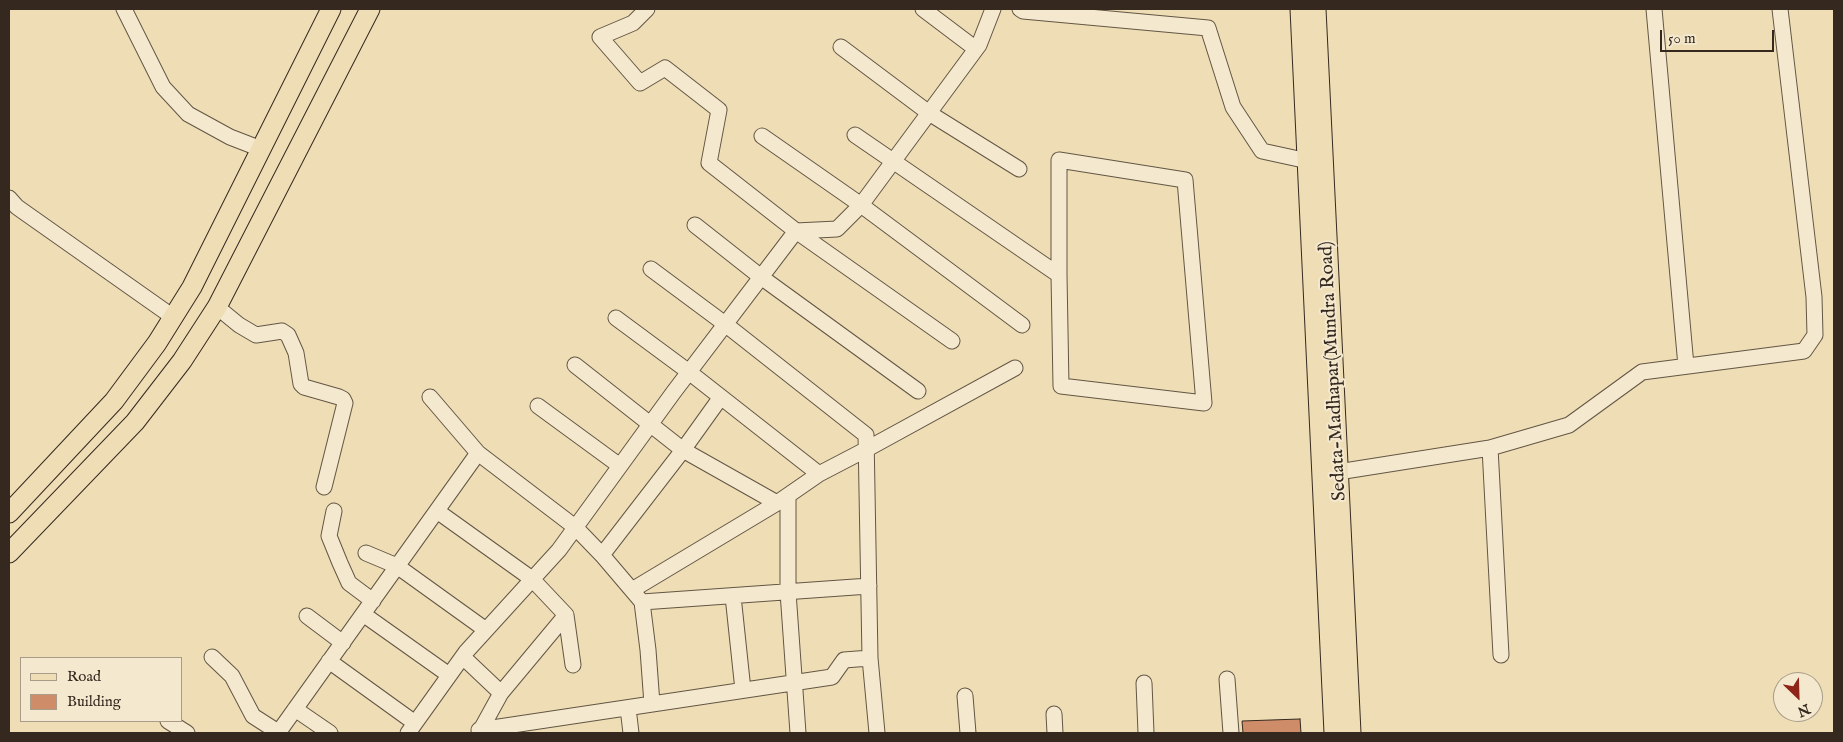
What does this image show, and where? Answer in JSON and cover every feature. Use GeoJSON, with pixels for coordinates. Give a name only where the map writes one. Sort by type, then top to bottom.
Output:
{"type":"FeatureCollection","features":[{"type":"Feature","properties":{"kind":"main road"},"geometry":{"type":"LineString","coordinates":[[9,513],[114,401],[157,343],[192,287],[331,9]]}},
{"type":"Feature","properties":{"kind":"main road"},"geometry":{"type":"LineString","coordinates":[[9,553],[135,422],[182,361],[217,307],[370,9]]}},
{"type":"Feature","properties":{"kind":"main road","name":"Sedata-Madhapar(Mundra Road)"},"geometry":{"type":"LineString","coordinates":[[1300,9],[1334,733]]}},
{"type":"Feature","properties":{"kind":"main road","name":"Sedata-Madhapar(Mundra Road)"},"geometry":{"type":"LineString","coordinates":[[1316,9],[1351,733]]}},
{"type":"Feature","properties":{"kind":"street"},"geometry":{"type":"LineString","coordinates":[[124,9],[163,87],[188,114],[230,137],[261,149]]}},
{"type":"Feature","properties":{"kind":"street"},"geometry":{"type":"LineString","coordinates":[[647,9],[633,23],[600,37],[640,83],[665,68],[719,110],[709,163],[796,231],[952,341]]}},
{"type":"Feature","properties":{"kind":"street"},"geometry":{"type":"LineString","coordinates":[[923,9],[976,49]]}},
{"type":"Feature","properties":{"kind":"street"},"geometry":{"type":"LineString","coordinates":[[330,661],[411,728],[463,657],[559,550],[650,424],[796,231],[837,229],[861,205],[979,45],[993,9]]}},
{"type":"Feature","properties":{"kind":"street"},"geometry":{"type":"LineString","coordinates":[[1020,9],[1023,11],[1208,28],[1233,108],[1262,151],[1308,161]]}},
{"type":"Feature","properties":{"kind":"street"},"geometry":{"type":"LineString","coordinates":[[1654,9],[1686,366]]}},
{"type":"Feature","properties":{"kind":"street"},"geometry":{"type":"LineString","coordinates":[[1338,472],[1490,448],[1569,425],[1642,372],[1804,351],[1815,335],[1814,297],[1780,9]]}},
{"type":"Feature","properties":{"kind":"street"},"geometry":{"type":"LineString","coordinates":[[841,47],[929,113],[1019,169]]}},
{"type":"Feature","properties":{"kind":"street"},"geometry":{"type":"LineString","coordinates":[[855,135],[1059,275]]}},
{"type":"Feature","properties":{"kind":"street"},"geometry":{"type":"LineString","coordinates":[[762,136],[861,205],[1022,325]]}},
{"type":"Feature","properties":{"kind":"street"},"geometry":{"type":"LineString","coordinates":[[1059,160],[1185,180],[1204,404],[1061,386],[1059,275],[1059,160]]}},
{"type":"Feature","properties":{"kind":"street"},"geometry":{"type":"LineString","coordinates":[[9,198],[17,207],[173,317]]}},
{"type":"Feature","properties":{"kind":"street"},"geometry":{"type":"LineString","coordinates":[[694,226],[918,391]]}},
{"type":"Feature","properties":{"kind":"street"},"geometry":{"type":"LineString","coordinates":[[651,269],[725,324],[866,435],[870,658],[877,733]]}},
{"type":"Feature","properties":{"kind":"street"},"geometry":{"type":"LineString","coordinates":[[217,307],[239,325],[256,335],[282,332],[288,335],[296,353],[301,384],[304,387],[339,396],[343,399],[345,403],[324,487]]}},
{"type":"Feature","properties":{"kind":"street"},"geometry":{"type":"LineString","coordinates":[[616,318],[689,372],[819,474]]}},
{"type":"Feature","properties":{"kind":"street"},"geometry":{"type":"LineString","coordinates":[[575,365],[684,450],[783,499]]}},
{"type":"Feature","properties":{"kind":"street"},"geometry":{"type":"LineString","coordinates":[[637,596],[819,474],[1015,368]]}},
{"type":"Feature","properties":{"kind":"street"},"geometry":{"type":"LineString","coordinates":[[430,397],[478,453],[575,528],[602,555],[637,596],[648,650],[652,704]]}},
{"type":"Feature","properties":{"kind":"street"},"geometry":{"type":"LineString","coordinates":[[602,555],[684,450],[721,397]]}},
{"type":"Feature","properties":{"kind":"street"},"geometry":{"type":"LineString","coordinates":[[538,406],[620,466]]}},
{"type":"Feature","properties":{"kind":"street"},"geometry":{"type":"LineString","coordinates":[[1490,448],[1501,655]]}},
{"type":"Feature","properties":{"kind":"street"},"geometry":{"type":"LineString","coordinates":[[212,657],[232,676],[253,716],[278,733],[478,453]]}},
{"type":"Feature","properties":{"kind":"street"},"geometry":{"type":"LineString","coordinates":[[783,499],[798,733]]}},
{"type":"Feature","properties":{"kind":"street"},"geometry":{"type":"LineString","coordinates":[[437,511],[532,579],[566,615],[573,665]]}},
{"type":"Feature","properties":{"kind":"street"},"geometry":{"type":"LineString","coordinates":[[334,512],[329,536],[340,564],[349,584],[373,600]]}},
{"type":"Feature","properties":{"kind":"street"},"geometry":{"type":"LineString","coordinates":[[366,553],[397,566],[486,630]]}},
{"type":"Feature","properties":{"kind":"street"},"geometry":{"type":"LineString","coordinates":[[637,596],[733,596],[870,586]]}},
{"type":"Feature","properties":{"kind":"street"},"geometry":{"type":"LineString","coordinates":[[733,596],[743,690]]}},
{"type":"Feature","properties":{"kind":"street"},"geometry":{"type":"LineString","coordinates":[[363,614],[449,675]]}},
{"type":"Feature","properties":{"kind":"street"},"geometry":{"type":"LineString","coordinates":[[479,732],[501,693],[566,615]]}},
{"type":"Feature","properties":{"kind":"street"},"geometry":{"type":"LineString","coordinates":[[307,616],[343,643]]}},
{"type":"Feature","properties":{"kind":"street"},"geometry":{"type":"LineString","coordinates":[[463,657],[501,693]]}},
{"type":"Feature","properties":{"kind":"street"},"geometry":{"type":"LineString","coordinates":[[479,732],[832,677],[844,660],[870,658]]}},
{"type":"Feature","properties":{"kind":"street"},"geometry":{"type":"LineString","coordinates":[[1227,679],[1231,733]]}},
{"type":"Feature","properties":{"kind":"street"},"geometry":{"type":"LineString","coordinates":[[1144,683],[1146,733]]}},
{"type":"Feature","properties":{"kind":"street"},"geometry":{"type":"LineString","coordinates":[[965,696],[968,733]]}},
{"type":"Feature","properties":{"kind":"street"},"geometry":{"type":"LineString","coordinates":[[628,708],[631,733]]}},
{"type":"Feature","properties":{"kind":"street"},"geometry":{"type":"LineString","coordinates":[[295,709],[330,733]]}},
{"type":"Feature","properties":{"kind":"street"},"geometry":{"type":"LineString","coordinates":[[1054,714],[1055,733]]}},
{"type":"Feature","properties":{"kind":"street"},"geometry":{"type":"LineString","coordinates":[[170,722],[187,733]]}},
{"type":"Feature","properties":{"kind":"building"},"geometry":{"type":"Polygon","coordinates":[[[1300,719],[1301,733],[1243,733],[1242,721],[1300,719]]]}}]}
